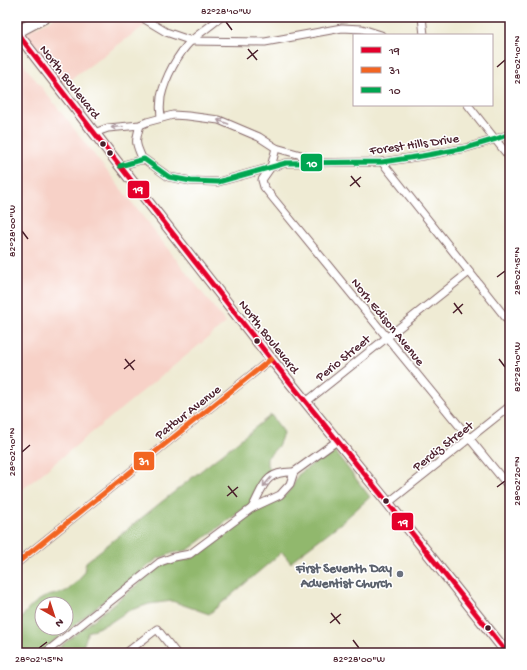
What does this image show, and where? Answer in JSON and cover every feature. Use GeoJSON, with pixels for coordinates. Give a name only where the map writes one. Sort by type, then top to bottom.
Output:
{"type":"FeatureCollection","features":[{"type":"Feature","properties":{"kind":"main road"},"geometry":{"type":"LineString","coordinates":[[17,33],[45,17]]}},
{"type":"Feature","properties":{"kind":"street"},"geometry":{"type":"LineString","coordinates":[[142,17],[166,32],[192,41],[265,42],[342,28],[362,29],[378,34]]}},
{"type":"Feature","properties":{"kind":"street"},"geometry":{"type":"LineString","coordinates":[[161,118],[161,96],[168,77],[180,54],[192,41],[221,17]]}},
{"type":"Feature","properties":{"kind":"street"},"geometry":{"type":"LineString","coordinates":[[422,17],[424,34]]}},
{"type":"Feature","properties":{"kind":"street","name":"North Boulevard"},"geometry":{"type":"LineString","coordinates":[[17,33],[271,359],[506,650]]}},
{"type":"Feature","properties":{"kind":"street"},"geometry":{"type":"LineString","coordinates":[[469,106],[510,158]]}},
{"type":"Feature","properties":{"kind":"street"},"geometry":{"type":"LineString","coordinates":[[94,133],[108,128],[140,125],[173,115],[188,116],[219,120],[259,137],[276,148],[327,162]]}},
{"type":"Feature","properties":{"kind":"street"},"geometry":{"type":"LineString","coordinates":[[120,166],[143,160],[136,146],[136,138],[140,125]]}},
{"type":"Feature","properties":{"kind":"street","name":"Forest Hills Drive"},"geometry":{"type":"LineString","coordinates":[[143,160],[144,159],[169,177],[191,181],[218,182],[286,163],[382,162],[466,148],[496,140],[510,134]]}},
{"type":"Feature","properties":{"kind":"street"},"geometry":{"type":"LineString","coordinates":[[271,167],[276,148]]}},
{"type":"Feature","properties":{"kind":"street"},"geometry":{"type":"LineString","coordinates":[[382,162],[510,323]]}},
{"type":"Feature","properties":{"kind":"street","name":"Norh Edison Avenue"},"geometry":{"type":"LineString","coordinates":[[271,167],[262,180],[264,187],[510,488]]}},
{"type":"Feature","properties":{"kind":"street","name":"Perio Street"},"geometry":{"type":"LineString","coordinates":[[306,402],[469,272]]}},
{"type":"Feature","properties":{"kind":"street","name":"Patbur Avenue"},"geometry":{"type":"LineString","coordinates":[[17,562],[271,359]]}},
{"type":"Feature","properties":{"kind":"street","name":"Perdiz Street"},"geometry":{"type":"LineString","coordinates":[[388,503],[510,406]]}},
{"type":"Feature","properties":{"kind":"street"},"geometry":{"type":"LineString","coordinates":[[45,653],[160,562],[174,557],[190,554],[252,508],[280,495],[290,484],[294,472],[337,441]]}},
{"type":"Feature","properties":{"kind":"street"},"geometry":{"type":"LineString","coordinates":[[252,508],[266,481],[273,476],[284,472],[294,472]]}},
{"type":"Feature","properties":{"kind":"street"},"geometry":{"type":"LineString","coordinates":[[126,653],[157,629],[176,653]]}},
{"type":"Feature","properties":{"kind":"shaded area"},"geometry":{"type":"Polygon","coordinates":[[[56,17],[138,17],[148,23],[62,86],[22,34],[56,17]]]}},
{"type":"Feature","properties":{"kind":"shaded area"},"geometry":{"type":"Polygon","coordinates":[[[17,56],[226,323],[17,494],[17,56]]]}},
{"type":"Feature","properties":{"kind":"green space"},"geometry":{"type":"Polygon","coordinates":[[[271,415],[283,434],[278,446],[267,458],[267,466],[274,471],[263,479],[249,505],[188,550],[173,553],[157,559],[74,625],[74,596],[49,596],[70,589],[82,576],[86,562],[271,415]]]}},
{"type":"Feature","properties":{"kind":"green space"},"geometry":{"type":"Polygon","coordinates":[[[333,449],[370,497],[341,523],[295,558],[291,563],[282,552],[209,614],[172,601],[149,604],[128,611],[111,622],[88,632],[80,653],[52,653],[162,565],[193,558],[254,511],[282,499],[293,486],[298,475],[333,449]]]}},
{"type":"Feature","properties":{"kind":"green space"},"geometry":{"type":"Polygon","coordinates":[[[34,604],[34,636],[60,636],[39,653],[23,653],[18,645],[17,629],[24,615],[34,604]]]}},
{"type":"Feature","properties":{"kind":"transit line","name":"19"},"geometry":{"type":"LineString","coordinates":[[17,33],[271,359],[507,653]]}},
{"type":"Feature","properties":{"kind":"transit line","name":"10"},"geometry":{"type":"LineString","coordinates":[[120,166],[144,159],[169,177],[191,181],[218,182],[286,163],[382,162],[466,148],[510,134]]}},
{"type":"Feature","properties":{"kind":"transit line","name":"31"},"geometry":{"type":"LineString","coordinates":[[17,563],[271,359]]}},
{"type":"Feature","properties":{"kind":"place","name":"First Seventh Day Adventist Church"},"geometry":{"type":"Point","coordinates":[400,574]}}]}
